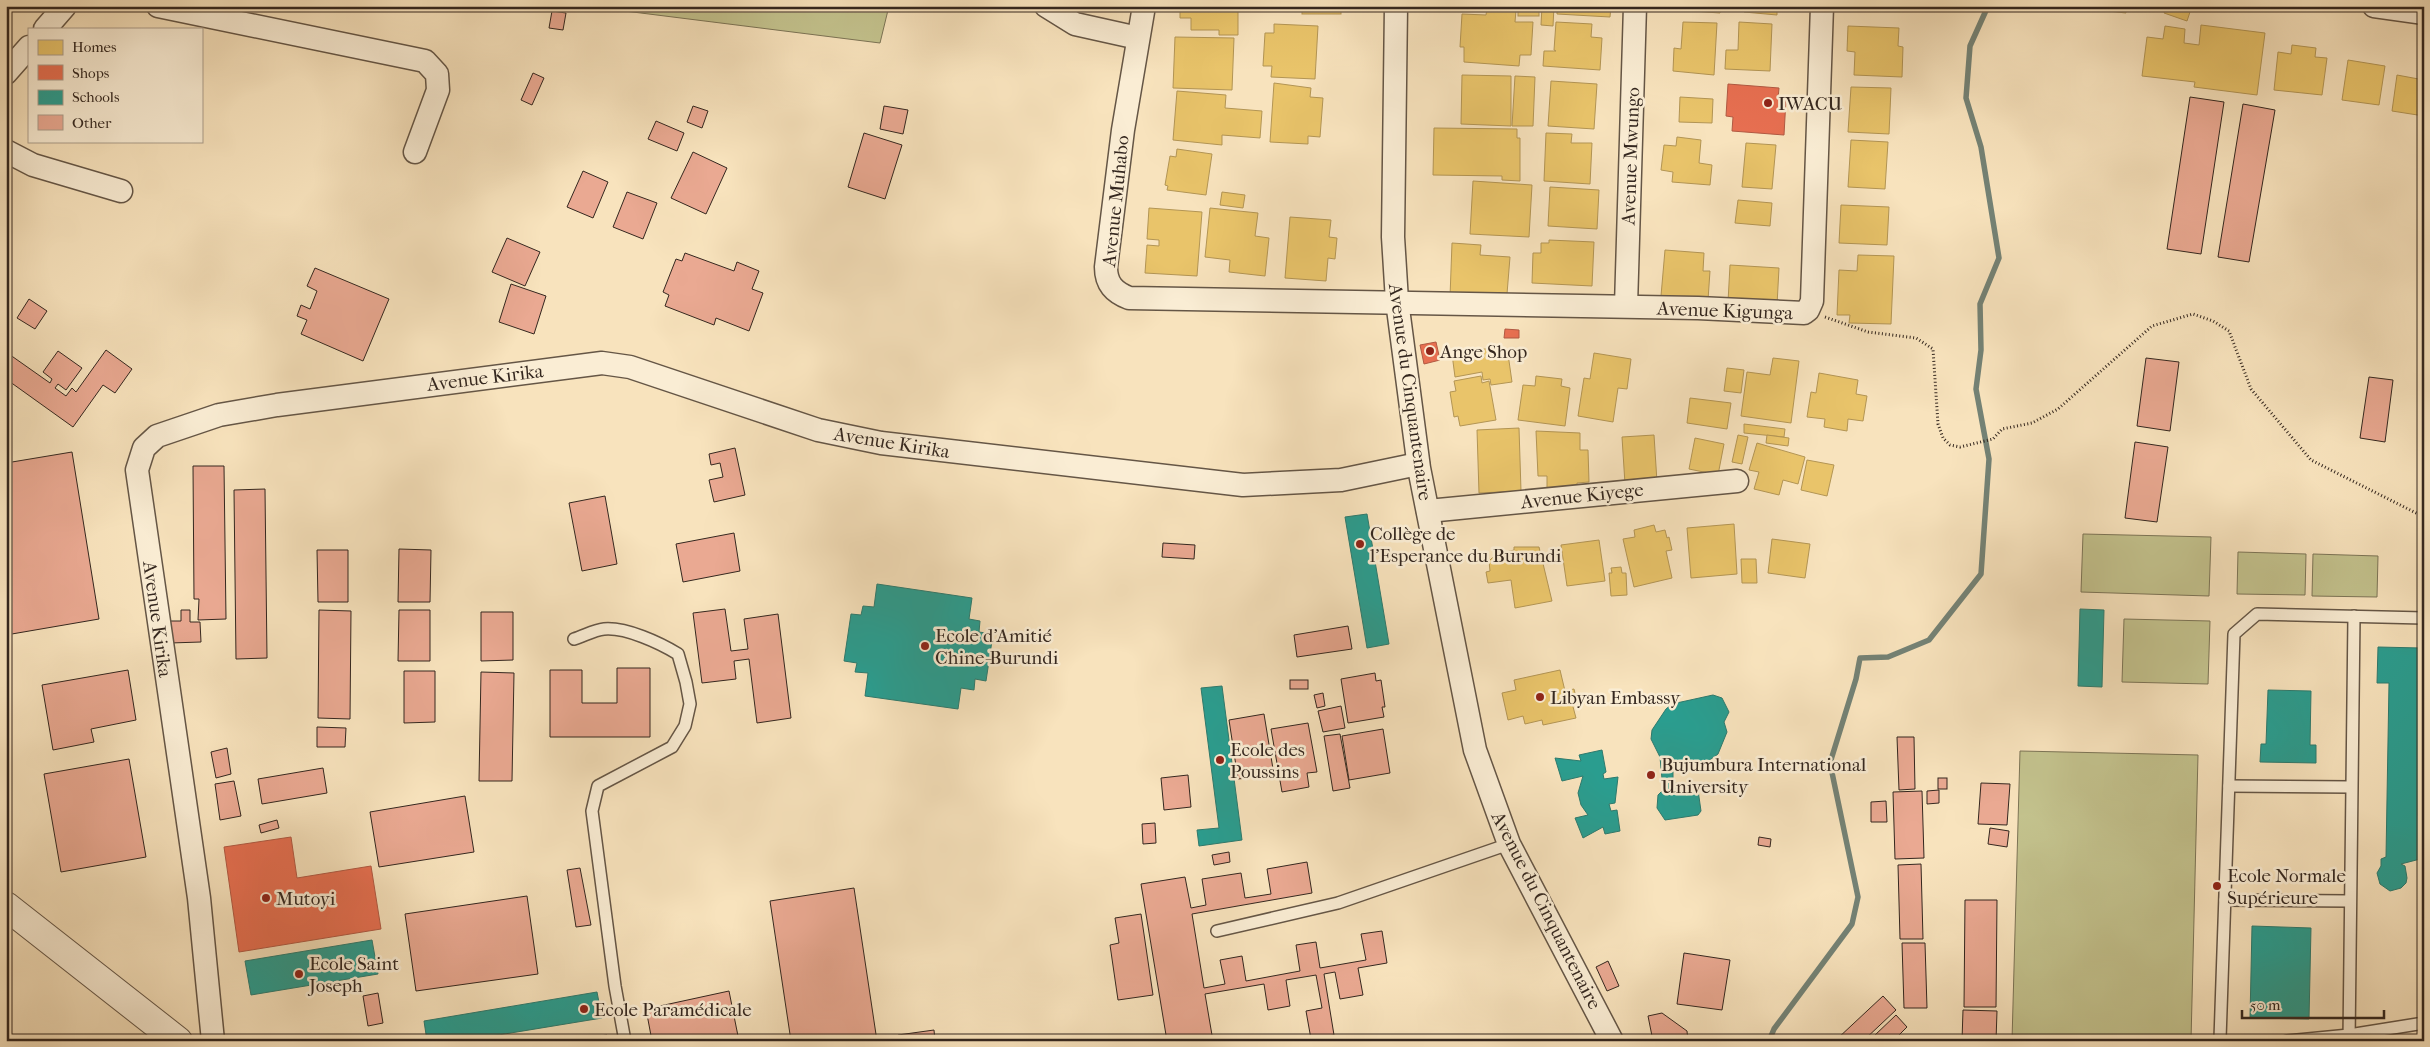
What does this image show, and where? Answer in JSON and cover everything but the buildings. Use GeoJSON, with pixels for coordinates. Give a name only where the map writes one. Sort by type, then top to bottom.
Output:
{"type":"FeatureCollection","features":[{"type":"Feature","properties":{"kind":"street"},"geometry":{"type":"LineString","coordinates":[[46,28],[65,6]]}},
{"type":"Feature","properties":{"kind":"street"},"geometry":{"type":"LineString","coordinates":[[158,6],[425,61],[437,74],[438,90],[415,152]]}},
{"type":"Feature","properties":{"kind":"street"},"geometry":{"type":"LineString","coordinates":[[1046,6],[1075,24],[1138,38]]}},
{"type":"Feature","properties":{"kind":"street","name":"Avenue Muhabo"},"geometry":{"type":"LineString","coordinates":[[1144,6],[1123,130],[1106,267],[1109,284],[1113,290],[1129,298],[1397,301]]}},
{"type":"Feature","properties":{"kind":"street","name":"Avenue du Cinquantenaire"},"geometry":{"type":"LineString","coordinates":[[1396,6],[1393,237],[1397,301],[1418,464],[1477,759],[1509,844],[1612,1041]]}},
{"type":"Feature","properties":{"kind":"street","name":"Avenue Mwungo"},"geometry":{"type":"LineString","coordinates":[[1626,306],[1635,6]]}},
{"type":"Feature","properties":{"kind":"street","name":"Avenue Kigunga"},"geometry":{"type":"LineString","coordinates":[[1397,301],[1626,306],[1804,313],[1808,310],[1812,301],[1822,6]]}},
{"type":"Feature","properties":{"kind":"street"},"geometry":{"type":"LineString","coordinates":[[2374,6],[2424,12]]}},
{"type":"Feature","properties":{"kind":"street"},"geometry":{"type":"LineString","coordinates":[[6,73],[28,48]]}},
{"type":"Feature","properties":{"kind":"street"},"geometry":{"type":"LineString","coordinates":[[6,150],[32,165],[121,191]]}},
{"type":"Feature","properties":{"kind":"street","name":"Avenue Kirika"},"geometry":{"type":"LineString","coordinates":[[213,1041],[198,898],[137,470],[144,448],[157,436],[219,415],[277,404],[602,363],[630,367],[818,430],[881,443],[1242,485],[1342,480],[1418,464]]}},
{"type":"Feature","properties":{"kind":"street","name":"Avenue Kiyege"},"geometry":{"type":"LineString","coordinates":[[1428,511],[1737,481]]}},
{"type":"Feature","properties":{"kind":"street"},"geometry":{"type":"LineString","coordinates":[[6,906],[178,1041]]}},
{"type":"Feature","properties":{"kind":"lane"},"geometry":{"type":"LineString","coordinates":[[2222,1041],[2220,1039],[2234,634],[2257,614],[2424,618]]}},
{"type":"Feature","properties":{"kind":"lane"},"geometry":{"type":"LineString","coordinates":[[2349,1038],[2349,901],[2354,616]]}},
{"type":"Feature","properties":{"kind":"lane"},"geometry":{"type":"LineString","coordinates":[[574,639],[605,629],[631,633],[656,641],[678,654],[690,704],[685,726],[672,748],[598,786],[592,811],[615,986],[625,1041]]}},
{"type":"Feature","properties":{"kind":"lane"},"geometry":{"type":"LineString","coordinates":[[2229,786],[2351,787]]}},
{"type":"Feature","properties":{"kind":"lane"},"geometry":{"type":"LineString","coordinates":[[1217,931],[1338,903],[1509,844]]}},
{"type":"Feature","properties":{"kind":"lane"},"geometry":{"type":"LineString","coordinates":[[2225,900],[2349,901]]}},
{"type":"Feature","properties":{"kind":"lane"},"geometry":{"type":"LineString","coordinates":[[2287,1041],[2349,1038],[2424,1023]]}},
{"type":"Feature","properties":{"kind":"path"},"geometry":{"type":"LineString","coordinates":[[1808,310],[1868,332],[1916,338],[1933,349],[1938,424],[1943,438],[1950,445],[1960,447],[1993,439],[2002,429],[2032,423],[2058,409],[2152,326],[2193,314],[2214,321],[2228,331],[2251,389],[2311,460],[2424,517]]}},
{"type":"Feature","properties":{"kind":"shaded area"},"geometry":{"type":"Polygon","coordinates":[[[585,6],[889,6],[880,43],[585,6]]]}},
{"type":"Feature","properties":{"kind":"shaded area"},"geometry":{"type":"Polygon","coordinates":[[[2083,534],[2211,537],[2209,596],[2081,592],[2083,534]]]}},
{"type":"Feature","properties":{"kind":"shaded area"},"geometry":{"type":"Polygon","coordinates":[[[2238,552],[2306,554],[2305,595],[2237,594],[2238,552]]]}},
{"type":"Feature","properties":{"kind":"shaded area"},"geometry":{"type":"Polygon","coordinates":[[[2313,554],[2378,556],[2377,597],[2312,596],[2313,554]]]}},
{"type":"Feature","properties":{"kind":"shaded area"},"geometry":{"type":"Polygon","coordinates":[[[2124,619],[2210,621],[2208,684],[2122,682],[2124,619]]]}},
{"type":"Feature","properties":{"kind":"shaded area"},"geometry":{"type":"Polygon","coordinates":[[[2020,751],[2198,755],[2191,1041],[2012,1041],[2020,751]]]}},
{"type":"Feature","properties":{"kind":"waterway"},"geometry":{"type":"LineString","coordinates":[[1769,1041],[1774,1029],[1852,924],[1858,897],[1830,763],[1856,679],[1860,658],[1888,657],[1929,640],[1981,574],[1989,459],[1976,389],[1981,350],[1980,304],[1999,258],[1981,147],[1966,98],[1970,46],[1988,6]]}},
{"type":"Feature","properties":{"kind":"place","name":"IWACU"},"geometry":{"type":"Point","coordinates":[1768,103]}},
{"type":"Feature","properties":{"kind":"place","name":"Ange Shop"},"geometry":{"type":"Point","coordinates":[1430,351]}},
{"type":"Feature","properties":{"kind":"place","name":"Collège de l'Esperance du Burundi"},"geometry":{"type":"Point","coordinates":[1360,544]}},
{"type":"Feature","properties":{"kind":"place","name":"Ecole d'Amitié Chine-Burundi"},"geometry":{"type":"Point","coordinates":[925,646]}},
{"type":"Feature","properties":{"kind":"place","name":"Libyan Embassy"},"geometry":{"type":"Point","coordinates":[1540,697]}},
{"type":"Feature","properties":{"kind":"place","name":"Ecole des Poussins"},"geometry":{"type":"Point","coordinates":[1220,760]}},
{"type":"Feature","properties":{"kind":"place","name":"Bujumbura International University"},"geometry":{"type":"Point","coordinates":[1651,775]}},
{"type":"Feature","properties":{"kind":"place","name":"Ecole Normale Supérieure"},"geometry":{"type":"Point","coordinates":[2217,886]}},
{"type":"Feature","properties":{"kind":"place","name":"Mutoyi"},"geometry":{"type":"Point","coordinates":[266,898]}},
{"type":"Feature","properties":{"kind":"place","name":"Ecole Saint Joseph"},"geometry":{"type":"Point","coordinates":[299,974]}},
{"type":"Feature","properties":{"kind":"place","name":"Ecole Paramédicale"},"geometry":{"type":"Point","coordinates":[584,1009]}}]}
